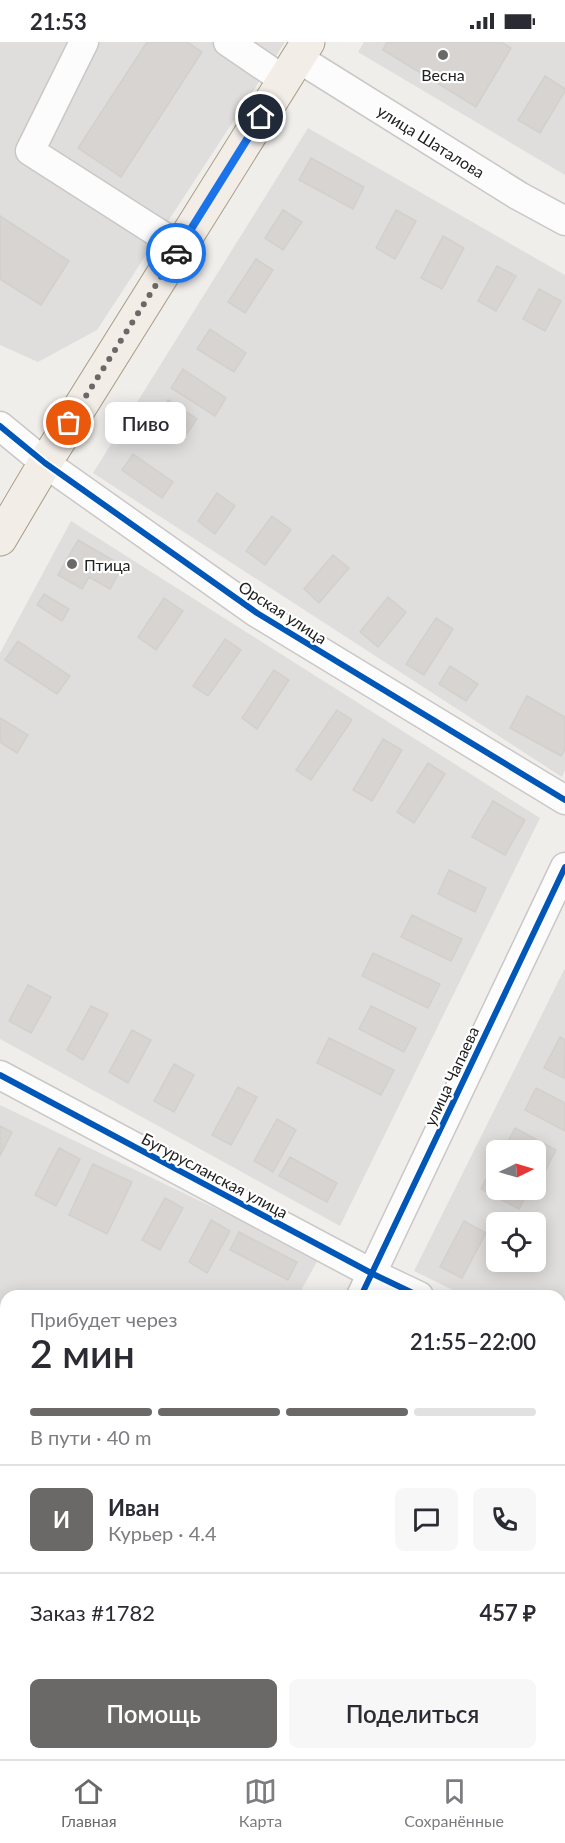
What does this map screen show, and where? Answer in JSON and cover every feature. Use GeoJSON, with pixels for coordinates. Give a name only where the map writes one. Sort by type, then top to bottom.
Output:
{"type":"FeatureCollection","features":[{"type":"Feature","properties":{"kind":"main road"},"geometry":{"type":"LineString","coordinates":[[0,538],[297,60]]}},
{"type":"Feature","properties":{"kind":"street"},"geometry":{"type":"LineString","coordinates":[[84,42],[30,151],[180,247]]}},
{"type":"Feature","properties":{"kind":"street","name":"улица Шаталова"},"geometry":{"type":"LineString","coordinates":[[228,42],[297,60],[519,196],[565,221]]}},
{"type":"Feature","properties":{"kind":"street","name":"Орская улица"},"geometry":{"type":"LineString","coordinates":[[0,426],[45,463],[257,613],[565,800]]}},
{"type":"Feature","properties":{"kind":"street","name":"улица Чапаева"},"geometry":{"type":"LineString","coordinates":[[367,1285],[565,867]]}},
{"type":"Feature","properties":{"kind":"street","name":"Бугурусланская улица"},"geometry":{"type":"LineString","coordinates":[[0,1075],[367,1285],[391,1290]]}},
{"type":"Feature","properties":{"kind":"shaded area"},"geometry":{"type":"Polygon","coordinates":[[[0,42],[285,42],[97,330],[38,362],[0,345],[0,42]]]}},
{"type":"Feature","properties":{"kind":"shaded area"},"geometry":{"type":"Polygon","coordinates":[[[364,42],[565,42],[565,175],[358,52],[364,42]]]}},
{"type":"Feature","properties":{"kind":"shaded area"},"geometry":{"type":"Polygon","coordinates":[[[308,128],[565,275],[565,770],[562,777],[93,473],[308,128]]]}},
{"type":"Feature","properties":{"kind":"shaded area"},"geometry":{"type":"Polygon","coordinates":[[[71,521],[540,818],[340,1226],[0,1039],[0,653],[71,521]]]}},
{"type":"Feature","properties":{"kind":"shaded area"},"geometry":{"type":"Polygon","coordinates":[[[565,968],[565,1290],[453,1290],[414,1271],[565,968]]]}},
{"type":"Feature","properties":{"kind":"shaded area"},"geometry":{"type":"Polygon","coordinates":[[[0,1105],[319,1258],[301,1290],[0,1290],[0,1105]]]}},
{"type":"Feature","properties":{"kind":"building"},"geometry":{"type":"Polygon","coordinates":[[[147,42],[187,42],[202,52],[121,177],[78,148],[147,42]]]}},
{"type":"Feature","properties":{"kind":"building"},"geometry":{"type":"Polygon","coordinates":[[[387,42],[501,42],[511,48],[476,107],[383,50],[387,42]]]}},
{"type":"Feature","properties":{"kind":"building"},"geometry":{"type":"Polygon","coordinates":[[[545,76],[565,91],[540,133],[518,120],[545,76]]]}},
{"type":"Feature","properties":{"kind":"building"},"geometry":{"type":"Polygon","coordinates":[[[311,158],[364,187],[353,209],[299,180],[311,158]]]}},
{"type":"Feature","properties":{"kind":"building"},"geometry":{"type":"Polygon","coordinates":[[[283,210],[302,222],[283,250],[265,238],[283,210]]]}},
{"type":"Feature","properties":{"kind":"building"},"geometry":{"type":"Polygon","coordinates":[[[396,210],[416,221],[395,259],[376,248],[396,210]]]}},
{"type":"Feature","properties":{"kind":"building"},"geometry":{"type":"Polygon","coordinates":[[[0,216],[69,261],[41,305],[0,279],[0,216]]]}},
{"type":"Feature","properties":{"kind":"building"},"geometry":{"type":"Polygon","coordinates":[[[443,236],[464,248],[442,289],[421,278],[443,236]]]}},
{"type":"Feature","properties":{"kind":"building"},"geometry":{"type":"Polygon","coordinates":[[[256,259],[273,270],[245,313],[228,302],[256,259]]]}},
{"type":"Feature","properties":{"kind":"building"},"geometry":{"type":"Polygon","coordinates":[[[497,266],[516,276],[496,311],[478,301],[497,266]]]}},
{"type":"Feature","properties":{"kind":"building"},"geometry":{"type":"Polygon","coordinates":[[[539,289],[561,301],[545,331],[523,319],[539,289]]]}},
{"type":"Feature","properties":{"kind":"building"},"geometry":{"type":"Polygon","coordinates":[[[210,329],[246,353],[234,372],[197,349],[210,329]]]}},
{"type":"Feature","properties":{"kind":"building"},"geometry":{"type":"Polygon","coordinates":[[[183,369],[226,398],[215,416],[171,388],[183,369]]]}},
{"type":"Feature","properties":{"kind":"building"},"geometry":{"type":"Polygon","coordinates":[[[168,400],[197,419],[183,439],[155,421],[168,400]]]}},
{"type":"Feature","properties":{"kind":"building"},"geometry":{"type":"Polygon","coordinates":[[[133,454],[173,482],[162,498],[122,470],[133,454]]]}},
{"type":"Feature","properties":{"kind":"building"},"geometry":{"type":"Polygon","coordinates":[[[217,493],[235,506],[215,534],[198,521],[217,493]]]}},
{"type":"Feature","properties":{"kind":"building"},"geometry":{"type":"Polygon","coordinates":[[[272,516],[291,530],[265,565],[246,551],[272,516]]]}},
{"type":"Feature","properties":{"kind":"building"},"geometry":{"type":"Polygon","coordinates":[[[78,540],[123,566],[110,589],[89,577],[82,589],[58,575],[78,540]]]}},
{"type":"Feature","properties":{"kind":"building"},"geometry":{"type":"Polygon","coordinates":[[[333,555],[349,568],[319,603],[304,589],[333,555]]]}},
{"type":"Feature","properties":{"kind":"building"},"geometry":{"type":"Polygon","coordinates":[[[44,594],[69,609],[62,621],[37,605],[44,594]]]}},
{"type":"Feature","properties":{"kind":"building"},"geometry":{"type":"Polygon","coordinates":[[[388,597],[406,612],[378,647],[360,632],[388,597]]]}},
{"type":"Feature","properties":{"kind":"building"},"geometry":{"type":"Polygon","coordinates":[[[164,598],[183,611],[156,650],[138,637],[164,598]]]}},
{"type":"Feature","properties":{"kind":"building"},"geometry":{"type":"Polygon","coordinates":[[[436,618],[453,629],[424,675],[406,664],[436,618]]]}},
{"type":"Feature","properties":{"kind":"building"},"geometry":{"type":"Polygon","coordinates":[[[225,639],[241,650],[208,696],[193,686],[225,639]]]}},
{"type":"Feature","properties":{"kind":"building"},"geometry":{"type":"Polygon","coordinates":[[[18,641],[70,676],[57,694],[5,660],[18,641]]]}},
{"type":"Feature","properties":{"kind":"building"},"geometry":{"type":"Polygon","coordinates":[[[450,666],[478,684],[466,701],[439,684],[450,666]]]}},
{"type":"Feature","properties":{"kind":"building"},"geometry":{"type":"Polygon","coordinates":[[[274,670],[289,680],[257,729],[242,718],[274,670]]]}},
{"type":"Feature","properties":{"kind":"building"},"geometry":{"type":"Polygon","coordinates":[[[527,696],[565,717],[565,749],[561,756],[510,728],[527,696]]]}},
{"type":"Feature","properties":{"kind":"building"},"geometry":{"type":"Polygon","coordinates":[[[337,710],[352,720],[311,780],[296,770],[337,710]]]}},
{"type":"Feature","properties":{"kind":"building"},"geometry":{"type":"Polygon","coordinates":[[[0,718],[28,735],[17,753],[0,742],[0,718]]]}},
{"type":"Feature","properties":{"kind":"building"},"geometry":{"type":"Polygon","coordinates":[[[383,739],[402,750],[372,801],[353,790],[383,739]]]}},
{"type":"Feature","properties":{"kind":"building"},"geometry":{"type":"Polygon","coordinates":[[[428,763],[445,774],[414,823],[397,812],[428,763]]]}},
{"type":"Feature","properties":{"kind":"building"},"geometry":{"type":"Polygon","coordinates":[[[493,801],[525,820],[505,855],[472,837],[493,801]]]}},
{"type":"Feature","properties":{"kind":"building"},"geometry":{"type":"Polygon","coordinates":[[[449,870],[486,888],[475,912],[438,894],[449,870]]]}},
{"type":"Feature","properties":{"kind":"building"},"geometry":{"type":"Polygon","coordinates":[[[412,915],[462,939],[451,961],[401,937],[412,915]]]}},
{"type":"Feature","properties":{"kind":"building"},"geometry":{"type":"Polygon","coordinates":[[[373,953],[440,984],[428,1008],[362,976],[373,953]]]}},
{"type":"Feature","properties":{"kind":"building"},"geometry":{"type":"Polygon","coordinates":[[[28,985],[51,997],[31,1033],[9,1021],[28,985]]]}},
{"type":"Feature","properties":{"kind":"building"},"geometry":{"type":"Polygon","coordinates":[[[91,1006],[108,1014],[83,1060],[67,1050],[91,1006]]]}},
{"type":"Feature","properties":{"kind":"building"},"geometry":{"type":"Polygon","coordinates":[[[371,1006],[416,1028],[404,1052],[359,1029],[371,1006]]]}},
{"type":"Feature","properties":{"kind":"building"},"geometry":{"type":"Polygon","coordinates":[[[132,1030],[151,1040],[128,1083],[109,1072],[132,1030]]]}},
{"type":"Feature","properties":{"kind":"building"},"geometry":{"type":"Polygon","coordinates":[[[560,1037],[565,1040],[564,1078],[544,1068],[560,1037]]]}},
{"type":"Feature","properties":{"kind":"building"},"geometry":{"type":"Polygon","coordinates":[[[329,1038],[394,1070],[381,1095],[317,1063],[329,1038]]]}},
{"type":"Feature","properties":{"kind":"building"},"geometry":{"type":"Polygon","coordinates":[[[174,1064],[194,1075],[174,1112],[154,1101],[174,1064]]]}},
{"type":"Feature","properties":{"kind":"building"},"geometry":{"type":"Polygon","coordinates":[[[238,1087],[257,1097],[231,1145],[212,1135],[238,1087]]]}},
{"type":"Feature","properties":{"kind":"building"},"geometry":{"type":"Polygon","coordinates":[[[536,1088],[565,1103],[565,1131],[525,1110],[536,1088]]]}},
{"type":"Feature","properties":{"kind":"building"},"geometry":{"type":"Polygon","coordinates":[[[277,1119],[296,1130],[273,1172],[254,1161],[277,1119]]]}},
{"type":"Feature","properties":{"kind":"building"},"geometry":{"type":"Polygon","coordinates":[[[0,1126],[12,1132],[0,1156],[0,1126]]]}},
{"type":"Feature","properties":{"kind":"building"},"geometry":{"type":"Polygon","coordinates":[[[515,1128],[537,1140],[509,1140],[515,1128]]]}},
{"type":"Feature","properties":{"kind":"building"},"geometry":{"type":"Polygon","coordinates":[[[546,1145],[556,1150],[546,1169],[546,1145]]]}},
{"type":"Feature","properties":{"kind":"building"},"geometry":{"type":"Polygon","coordinates":[[[59,1148],[80,1159],[56,1206],[35,1195],[59,1148]]]}},
{"type":"Feature","properties":{"kind":"building"},"geometry":{"type":"Polygon","coordinates":[[[290,1157],[337,1183],[327,1202],[279,1176],[290,1157]]]}},
{"type":"Feature","properties":{"kind":"building"},"geometry":{"type":"Polygon","coordinates":[[[93,1164],[132,1182],[107,1234],[69,1215],[93,1164]]]}},
{"type":"Feature","properties":{"kind":"building"},"geometry":{"type":"Polygon","coordinates":[[[486,1179],[486,1192],[481,1189],[486,1179]]]}},
{"type":"Feature","properties":{"kind":"building"},"geometry":{"type":"Polygon","coordinates":[[[165,1198],[183,1208],[160,1250],[142,1240],[165,1198]]]}},
{"type":"Feature","properties":{"kind":"building"},"geometry":{"type":"Polygon","coordinates":[[[502,1200],[524,1200],[519,1209],[502,1200]]]}},
{"type":"Feature","properties":{"kind":"building"},"geometry":{"type":"Polygon","coordinates":[[[211,1220],[230,1231],[207,1273],[189,1262],[211,1220]]]}},
{"type":"Feature","properties":{"kind":"building"},"geometry":{"type":"Polygon","coordinates":[[[464,1221],[486,1233],[462,1278],[440,1267],[464,1221]]]}},
{"type":"Feature","properties":{"kind":"building"},"geometry":{"type":"Polygon","coordinates":[[[239,1232],[297,1262],[288,1280],[230,1250],[239,1232]]]}},
{"type":"Feature","properties":{"kind":"cycle path"},"geometry":{"type":"LineString","coordinates":[[0,426],[45,463],[257,613],[565,800]]}},
{"type":"Feature","properties":{"kind":"cycle path"},"geometry":{"type":"LineString","coordinates":[[364,1290],[565,867]]}},
{"type":"Feature","properties":{"kind":"cycle path"},"geometry":{"type":"LineString","coordinates":[[0,1075],[406,1290]]}},
{"type":"Feature","properties":{"kind":"way so far"},"geometry":{"type":"LineString","coordinates":[[69,423],[176,253]]}},
{"type":"Feature","properties":{"kind":"place","name":"Весна"},"geometry":{"type":"Point","coordinates":[443,55]}},
{"type":"Feature","properties":{"kind":"place","name":"Пиво"},"geometry":{"type":"Point","coordinates":[69,423]}},
{"type":"Feature","properties":{"kind":"place","name":"Птица"},"geometry":{"type":"Point","coordinates":[72,564]}},
{"type":"Feature","properties":{"kind":"route"},"geometry":{"type":"LineString","coordinates":[[176,253],[261,117]]}}]}
